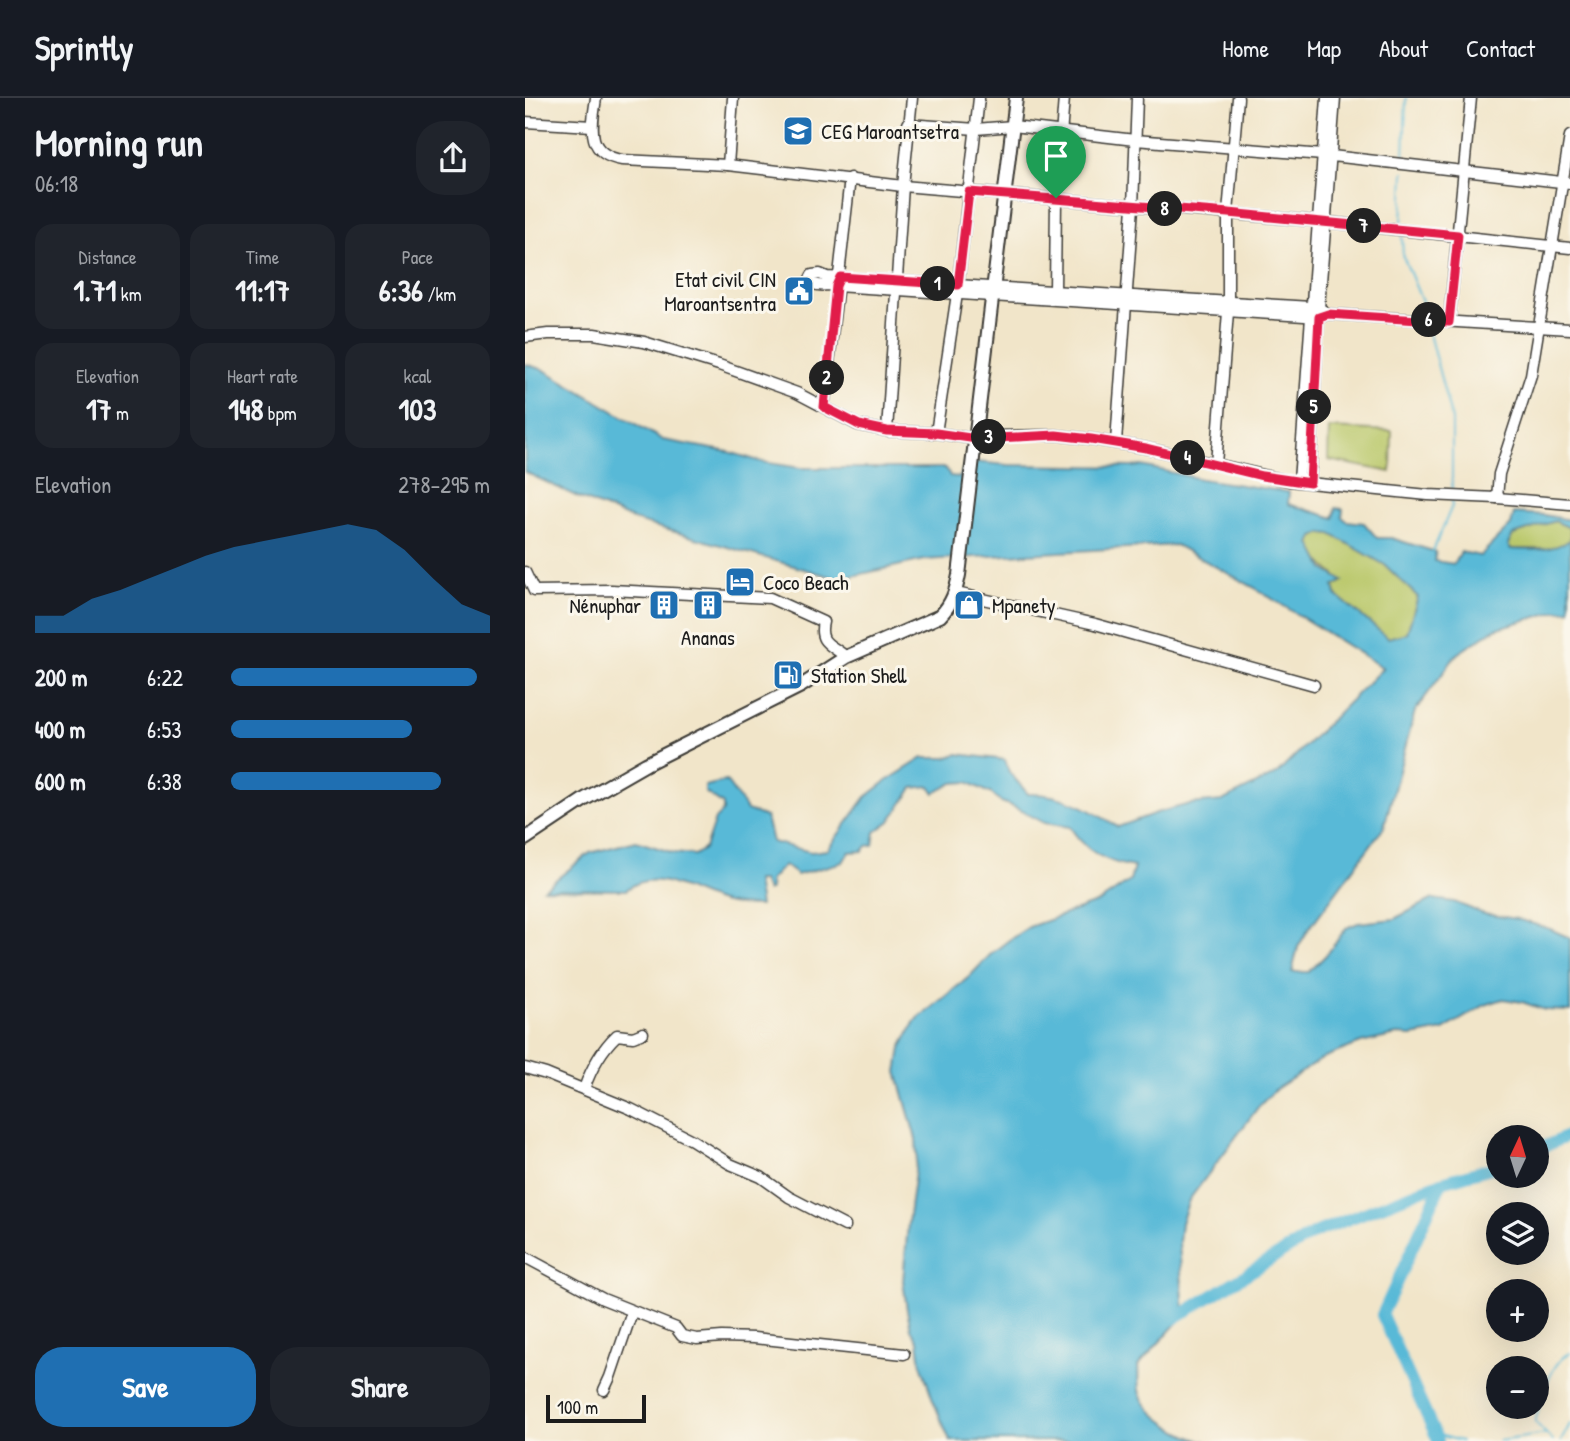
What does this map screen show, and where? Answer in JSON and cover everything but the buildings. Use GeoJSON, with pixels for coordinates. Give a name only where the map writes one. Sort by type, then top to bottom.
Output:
{"type":"FeatureCollection","features":[{"type":"Feature","properties":{"kind":"main road"},"geometry":{"type":"LineString","coordinates":[[525,839],[623,777],[801,686],[846,657],[940,616],[956,593],[977,439],[1016,98]]}},
{"type":"Feature","properties":{"kind":"street"},"geometry":{"type":"LineString","coordinates":[[596,98],[592,126],[595,144],[599,150],[614,159],[729,165],[903,186],[1322,221],[1570,248]]}},
{"type":"Feature","properties":{"kind":"street"},"geometry":{"type":"LineString","coordinates":[[729,165],[733,98]]}},
{"type":"Feature","properties":{"kind":"street"},"geometry":{"type":"LineString","coordinates":[[887,431],[903,186],[912,98]]}},
{"type":"Feature","properties":{"kind":"street"},"geometry":{"type":"LineString","coordinates":[[936,433],[957,290],[979,98]]}},
{"type":"Feature","properties":{"kind":"street"},"geometry":{"type":"LineString","coordinates":[[1055,292],[1056,198],[1064,98]]}},
{"type":"Feature","properties":{"kind":"street"},"geometry":{"type":"LineString","coordinates":[[1116,442],[1133,207],[1137,98]]}},
{"type":"Feature","properties":{"kind":"street"},"geometry":{"type":"LineString","coordinates":[[1216,464],[1228,307],[1229,213],[1238,98]]}},
{"type":"Feature","properties":{"kind":"street"},"geometry":{"type":"LineString","coordinates":[[1327,98],[1327,156]]}},
{"type":"Feature","properties":{"kind":"street"},"geometry":{"type":"LineString","coordinates":[[1304,482],[1327,156],[1335,98]]}},
{"type":"Feature","properties":{"kind":"street"},"geometry":{"type":"LineString","coordinates":[[1449,322],[1471,98]]}},
{"type":"Feature","properties":{"kind":"street"},"geometry":{"type":"LineString","coordinates":[[525,122],[592,126]]}},
{"type":"Feature","properties":{"kind":"street"},"geometry":{"type":"LineString","coordinates":[[908,124],[976,129],[1013,126],[1567,182]]}},
{"type":"Feature","properties":{"kind":"street"},"geometry":{"type":"LineString","coordinates":[[1497,498],[1499,474],[1528,390],[1552,246],[1567,182],[1570,136]]}},
{"type":"Feature","properties":{"kind":"street"},"geometry":{"type":"LineString","coordinates":[[824,407],[850,178]]}},
{"type":"Feature","properties":{"kind":"street"},"geometry":{"type":"LineString","coordinates":[[838,282],[1570,330]]}},
{"type":"Feature","properties":{"kind":"street"},"geometry":{"type":"LineString","coordinates":[[993,293],[1055,292],[1126,302]]}},
{"type":"Feature","properties":{"kind":"street"},"geometry":{"type":"LineString","coordinates":[[525,337],[594,334],[644,342],[752,376],[797,393],[859,425],[887,431],[936,433],[977,439],[1056,435],[1116,442],[1262,476],[1304,482],[1453,497],[1570,504]]}},
{"type":"Feature","properties":{"kind":"street"},"geometry":{"type":"LineString","coordinates":[[525,572],[534,591],[611,590],[770,598],[823,622],[820,634],[823,640],[846,657]]}},
{"type":"Feature","properties":{"kind":"street"},"geometry":{"type":"LineString","coordinates":[[956,593],[1095,624],[1314,685]]}},
{"type":"Feature","properties":{"kind":"street"},"geometry":{"type":"LineString","coordinates":[[584,1089],[590,1072],[609,1042],[617,1035],[633,1037],[643,1033]]}},
{"type":"Feature","properties":{"kind":"street"},"geometry":{"type":"LineString","coordinates":[[525,1068],[631,1109],[692,1140],[730,1164],[761,1177],[789,1197],[845,1226]]}},
{"type":"Feature","properties":{"kind":"street"},"geometry":{"type":"LineString","coordinates":[[525,1257],[632,1312],[675,1328],[682,1336],[697,1339],[722,1336],[754,1338],[904,1354]]}},
{"type":"Feature","properties":{"kind":"street"},"geometry":{"type":"LineString","coordinates":[[604,1390],[632,1312]]}},
{"type":"Feature","properties":{"kind":"green space"},"geometry":{"type":"Polygon","coordinates":[[[1329,428],[1392,431],[1391,472],[1328,460],[1329,428]]]}},
{"type":"Feature","properties":{"kind":"green space"},"geometry":{"type":"Polygon","coordinates":[[[1555,521],[1570,528],[1568,542],[1551,549],[1509,549],[1508,544],[1513,535],[1555,521]]]}},
{"type":"Feature","properties":{"kind":"green space"},"geometry":{"type":"Polygon","coordinates":[[[1322,533],[1331,534],[1385,565],[1418,597],[1407,633],[1388,638],[1336,595],[1334,586],[1342,582],[1321,562],[1311,543],[1314,537],[1322,533]]]}},
{"type":"Feature","properties":{"kind":"water"},"geometry":{"type":"Polygon","coordinates":[[[525,364],[544,370],[663,440],[801,468],[946,468],[950,476],[960,477],[965,461],[1008,465],[1142,466],[1201,479],[1289,492],[1288,504],[1334,518],[1336,508],[1343,509],[1342,517],[1347,521],[1364,523],[1377,538],[1391,538],[1436,552],[1434,561],[1454,564],[1461,552],[1480,556],[1511,525],[1514,513],[1570,520],[1570,528],[1555,521],[1513,535],[1508,544],[1510,549],[1541,549],[1556,547],[1570,540],[1570,610],[1557,611],[1495,629],[1457,654],[1415,711],[1384,827],[1308,930],[1298,947],[1292,972],[1309,972],[1328,953],[1346,928],[1358,923],[1394,919],[1433,899],[1454,902],[1484,914],[1517,919],[1570,938],[1570,1011],[1545,1010],[1503,999],[1485,1005],[1443,1030],[1412,1036],[1397,1035],[1361,1043],[1325,1057],[1276,1089],[1259,1106],[1189,1200],[1181,1223],[1179,1242],[1184,1315],[1138,1366],[1140,1394],[1151,1410],[1178,1431],[1206,1441],[950,1441],[921,1364],[918,1341],[911,1329],[903,1281],[917,1156],[916,1139],[897,1072],[901,1048],[915,1021],[1009,940],[1029,927],[1099,902],[1130,881],[1134,867],[1097,854],[1076,836],[1070,827],[1044,823],[968,782],[953,783],[935,793],[930,786],[913,788],[890,821],[875,832],[873,845],[867,846],[863,851],[849,852],[843,862],[797,875],[784,865],[769,881],[771,889],[767,891],[762,881],[756,881],[760,906],[726,903],[661,881],[637,883],[626,890],[544,889],[590,853],[636,841],[674,853],[694,855],[705,848],[715,819],[723,811],[723,805],[705,792],[705,786],[726,781],[747,810],[766,817],[772,842],[811,852],[827,850],[866,797],[923,758],[946,758],[958,754],[1005,760],[1009,772],[1028,794],[1064,799],[1086,808],[1118,827],[1190,804],[1222,801],[1277,774],[1383,668],[1255,588],[1176,545],[924,560],[839,579],[640,522],[525,472],[525,364]],[[1322,533],[1314,537],[1311,543],[1324,569],[1343,581],[1334,586],[1336,595],[1388,638],[1407,633],[1418,597],[1385,565],[1331,534],[1322,533]]]}},
{"type":"Feature","properties":{"kind":"waterway"},"geometry":{"type":"LineString","coordinates":[[1404,158],[1406,98]]}},
{"type":"Feature","properties":{"kind":"waterway"},"geometry":{"type":"LineString","coordinates":[[1402,224],[1404,172]]}},
{"type":"Feature","properties":{"kind":"waterway"},"geometry":{"type":"LineString","coordinates":[[1402,237],[1403,256],[1425,309]]}},
{"type":"Feature","properties":{"kind":"waterway"},"geometry":{"type":"LineString","coordinates":[[1428,330],[1452,420],[1452,493]]}},
{"type":"Feature","properties":{"kind":"waterway"},"geometry":{"type":"LineString","coordinates":[[1433,551],[1452,506],[1452,499]]}},
{"type":"Feature","properties":{"kind":"waterway"},"geometry":{"type":"LineString","coordinates":[[1549,1145],[1570,1135]]}},
{"type":"Feature","properties":{"kind":"waterway"},"geometry":{"type":"LineString","coordinates":[[1438,1441],[1382,1315],[1442,1182],[1486,1169]]}},
{"type":"Feature","properties":{"kind":"waterway"},"geometry":{"type":"LineString","coordinates":[[1172,1320],[1314,1233],[1442,1182]]}},
{"type":"Feature","properties":{"kind":"waterway"},"geometry":{"type":"LineString","coordinates":[[1553,1441],[1535,1422],[1552,1373],[1563,1357],[1570,1353]]}},
{"type":"Feature","properties":{"kind":"waterway"},"geometry":{"type":"LineString","coordinates":[[1561,1441],[1570,1424]]}},
{"type":"Feature","properties":{"kind":"waterway"},"geometry":{"type":"LineString","coordinates":[[1435,1434],[1461,1441]]}},
{"type":"Feature","properties":{"kind":"waterway"},"geometry":{"type":"LineString","coordinates":[[1498,1441],[1546,1434]]}},
{"type":"Feature","properties":{"kind":"place","name":"CEG Maroantsetra"},"geometry":{"type":"Point","coordinates":[798,131]}},
{"type":"Feature","properties":{"kind":"place","name":"Etat civil CIN Maroantsentra"},"geometry":{"type":"Point","coordinates":[799,291]}},
{"type":"Feature","properties":{"kind":"place","name":"Coco Beach"},"geometry":{"type":"Point","coordinates":[740,582]}},
{"type":"Feature","properties":{"kind":"place","name":"Nénuphar"},"geometry":{"type":"Point","coordinates":[664,605]}},
{"type":"Feature","properties":{"kind":"place","name":"Ananas"},"geometry":{"type":"Point","coordinates":[708,605]}},
{"type":"Feature","properties":{"kind":"place","name":"Mpanety"},"geometry":{"type":"Point","coordinates":[969,605]}},
{"type":"Feature","properties":{"kind":"place","name":"Station Shell"},"geometry":{"type":"Point","coordinates":[788,675]}},
{"type":"Feature","properties":{"kind":"route"},"geometry":{"type":"LineString","coordinates":[[969,192],[1056,198],[1458,235],[1449,322],[1328,314],[1319,317],[1310,483],[1262,476],[1116,442],[1056,435],[977,439],[936,433],[887,431],[859,425],[824,407],[836,286],[840,277],[958,285],[969,192]]}}]}
